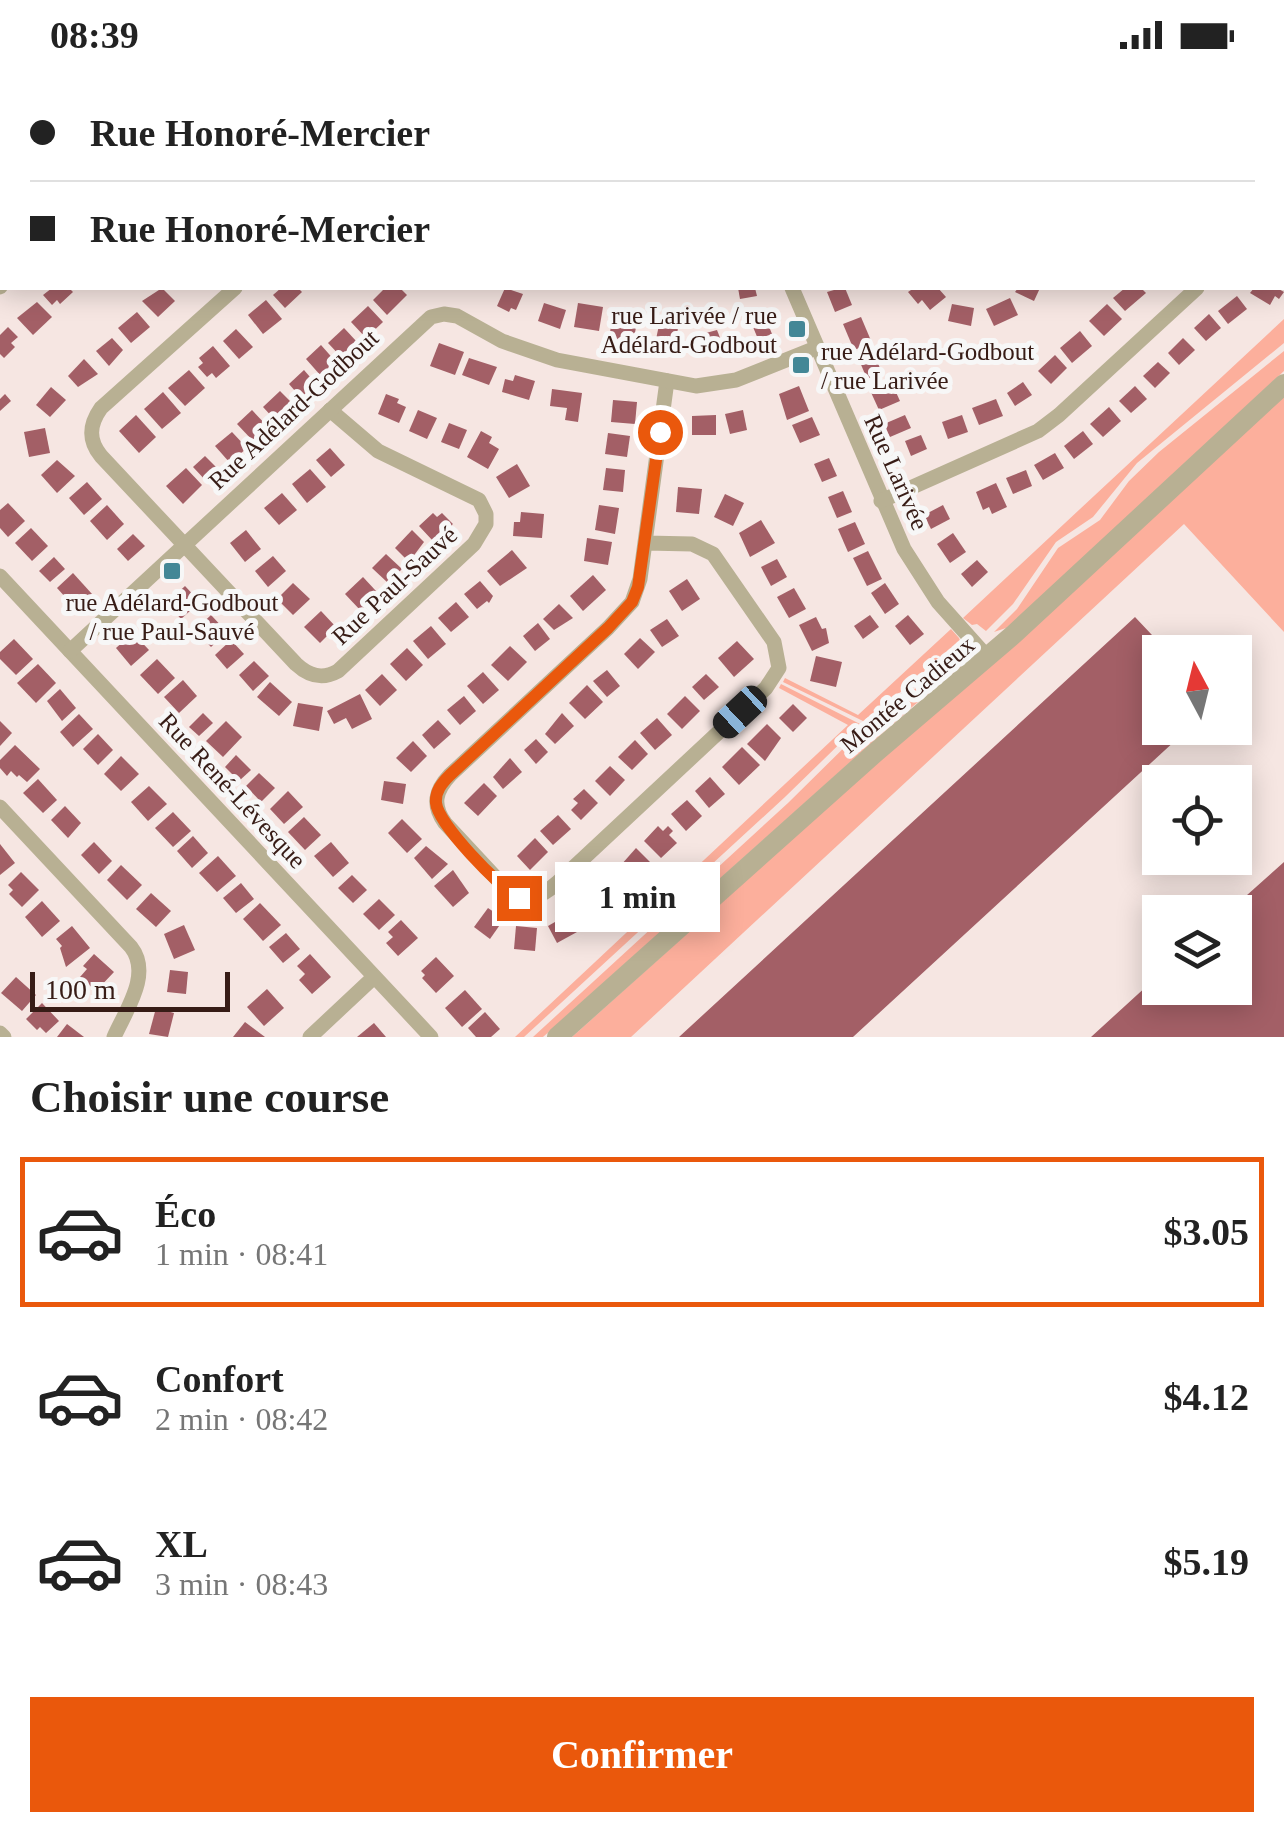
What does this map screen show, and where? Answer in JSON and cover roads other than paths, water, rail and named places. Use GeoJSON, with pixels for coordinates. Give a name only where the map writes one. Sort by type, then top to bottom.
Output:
{"type":"FeatureCollection","features":[{"type":"Feature","properties":{"kind":"street"},"geometry":{"type":"LineString","coordinates":[[184,544],[98,451],[92,441],[92,425],[101,408],[234,290]]}},
{"type":"Feature","properties":{"kind":"street","name":"Rue Larivée"},"geometry":{"type":"LineString","coordinates":[[793,290],[881,501],[928,590],[988,658]]}},
{"type":"Feature","properties":{"kind":"street"},"geometry":{"type":"LineString","coordinates":[[881,501],[1038,431],[1195,290]]}},
{"type":"Feature","properties":{"kind":"street","name":"Rue Adélard-Godbout"},"geometry":{"type":"LineString","coordinates":[[70,652],[424,321],[437,314],[457,316],[502,341],[544,356],[696,386],[724,384],[816,348]]}},
{"type":"Feature","properties":{"kind":"street"},"geometry":{"type":"LineString","coordinates":[[646,542],[692,544],[712,554],[774,642],[779,668],[766,688],[557,883],[535,898],[519,898],[445,823],[438,811],[437,794],[450,775],[626,609],[638,587],[646,542],[666,381]]}},
{"type":"Feature","properties":{"kind":"street","name":"Montée Cadieux"},"geometry":{"type":"LineString","coordinates":[[558,1037],[876,752],[988,658],[1284,384]]}},
{"type":"Feature","properties":{"kind":"street","name":"Rue Paul-Sauvé"},"geometry":{"type":"LineString","coordinates":[[184,544],[302,670],[324,677],[344,667],[474,544],[485,529],[487,518],[479,500],[369,445],[330,410]]}},
{"type":"Feature","properties":{"kind":"street","name":"Rue René-Lévesque"},"geometry":{"type":"LineString","coordinates":[[0,576],[431,1037]]}},
{"type":"Feature","properties":{"kind":"street"},"geometry":{"type":"LineString","coordinates":[[0,807],[139,960],[138,982],[114,1037]]}},
{"type":"Feature","properties":{"kind":"street"},"geometry":{"type":"LineString","coordinates":[[310,1037],[374,977]]}},
{"type":"Feature","properties":{"kind":"place","name":"rue Larivée / rue Adélard-Godbout"},"geometry":{"type":"Point","coordinates":[797,329]}},
{"type":"Feature","properties":{"kind":"place","name":"rue Adélard-Godbout / rue Larivée"},"geometry":{"type":"Point","coordinates":[801,365]}},
{"type":"Feature","properties":{"kind":"place","name":"rue Adélard-Godbout / rue Paul-Sauvé"},"geometry":{"type":"Point","coordinates":[172,571]}}]}
